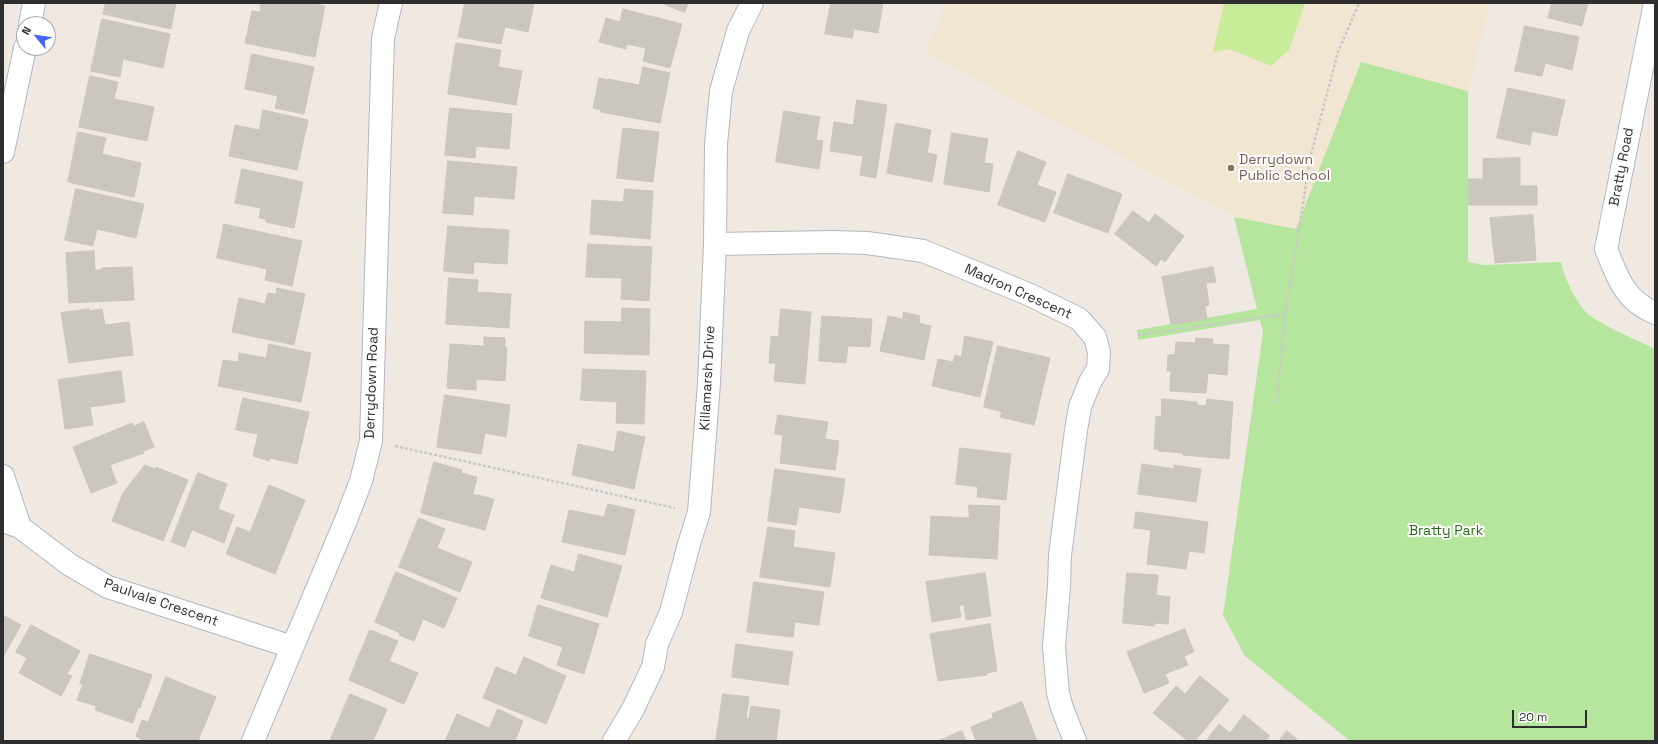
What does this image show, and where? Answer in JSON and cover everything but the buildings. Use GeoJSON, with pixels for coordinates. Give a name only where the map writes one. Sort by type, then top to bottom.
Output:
{"type":"FeatureCollection","features":[{"type":"Feature","properties":{"kind":"street"},"geometry":{"type":"LineString","coordinates":[[32,16],[34,3]]}},
{"type":"Feature","properties":{"kind":"street","name":"Derrydown Road"},"geometry":{"type":"LineString","coordinates":[[253,741],[346,520],[361,481],[371,441],[383,38],[391,3]]}},
{"type":"Feature","properties":{"kind":"street","name":"Killamarsh Drive"},"geometry":{"type":"LineString","coordinates":[[614,741],[632,711],[653,667],[658,644],[671,612],[699,512],[709,383],[715,244],[716,144],[721,91],[738,32],[752,3]]}},
{"type":"Feature","properties":{"kind":"street","name":"Bratty Road"},"geometry":{"type":"LineString","coordinates":[[1655,3],[1606,249],[1621,286],[1642,308],[1655,313]]}},
{"type":"Feature","properties":{"kind":"street"},"geometry":{"type":"LineString","coordinates":[[3,152],[23,56]]}},
{"type":"Feature","properties":{"kind":"street","name":"Madron Crescent"},"geometry":{"type":"LineString","coordinates":[[715,244],[846,242],[867,243],[923,251],[1028,294],[1079,319],[1095,337],[1099,352],[1098,369],[1090,382],[1080,407],[1076,430],[1060,555],[1060,586],[1054,647],[1058,693],[1062,708],[1075,741]]}},
{"type":"Feature","properties":{"kind":"street","name":"Paulvale Crescent"},"geometry":{"type":"LineString","coordinates":[[3,476],[12,524],[70,565],[108,587],[292,647]]}},
{"type":"Feature","properties":{"kind":"path"},"geometry":{"type":"LineString","coordinates":[[1277,402],[1285,314],[1311,154],[1338,52],[1358,3]]}},
{"type":"Feature","properties":{"kind":"path"},"geometry":{"type":"LineString","coordinates":[[1138,335],[1285,314]]}},
{"type":"Feature","properties":{"kind":"path"},"geometry":{"type":"LineString","coordinates":[[371,441],[699,512]]}},
{"type":"Feature","properties":{"kind":"shaded area","name":"Derrydown Public School"},"geometry":{"type":"Polygon","coordinates":[[[946,3],[1490,3],[1468,91],[1361,63],[1289,245],[925,53],[946,3]]]}},
{"type":"Feature","properties":{"kind":"green space"},"geometry":{"type":"Polygon","coordinates":[[[1224,3],[1305,3],[1289,50],[1271,66],[1229,49],[1213,52],[1224,3]]]}},
{"type":"Feature","properties":{"kind":"green space","name":"Bratty Park"},"geometry":{"type":"Polygon","coordinates":[[[1361,62],[1468,91],[1468,262],[1484,265],[1561,262],[1565,277],[1573,293],[1588,314],[1608,326],[1655,349],[1655,741],[1350,741],[1245,656],[1223,615],[1263,332],[1260,320],[1138,340],[1137,330],[1257,309],[1234,217],[1296,229],[1361,62]]]}},
{"type":"Feature","properties":{"kind":"place","name":"Derrydown Public School"},"geometry":{"type":"Point","coordinates":[1231,168]}}]}
